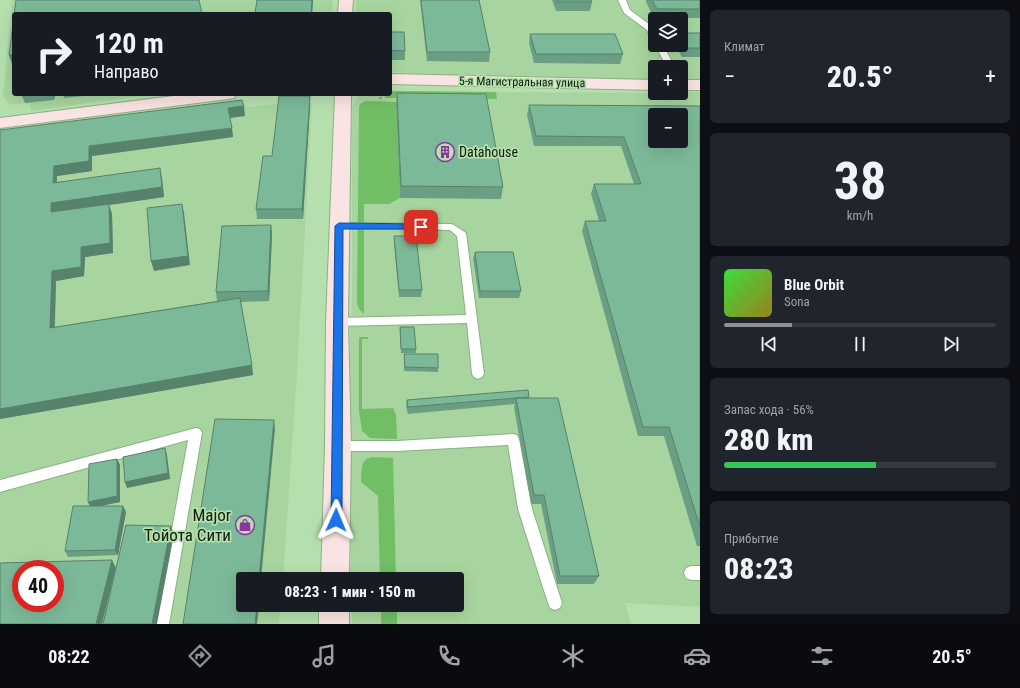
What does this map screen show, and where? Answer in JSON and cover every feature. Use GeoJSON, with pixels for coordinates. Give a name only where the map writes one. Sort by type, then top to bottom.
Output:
{"type":"FeatureCollection","features":[{"type":"Feature","properties":{"kind":"street"},"geometry":{"type":"LineString","coordinates":[[345,12],[346,0]]}},
{"type":"Feature","properties":{"kind":"street","name":"5-я Магистральная улица"},"geometry":{"type":"LineString","coordinates":[[392,79],[648,85]]}},
{"type":"Feature","properties":{"kind":"street"},"geometry":{"type":"LineString","coordinates":[[688,85],[700,85]]}},
{"type":"Feature","properties":{"kind":"street"},"geometry":{"type":"LineString","coordinates":[[0,123],[207,96]]}},
{"type":"Feature","properties":{"kind":"street"},"geometry":{"type":"LineString","coordinates":[[335,572],[338,446],[337,322],[343,96]]}},
{"type":"Feature","properties":{"kind":"street"},"geometry":{"type":"LineString","coordinates":[[334,612],[334,624]]}},
{"type":"Feature","properties":{"kind":"lane"},"geometry":{"type":"LineString","coordinates":[[622,0],[627,11],[648,27]]}},
{"type":"Feature","properties":{"kind":"lane"},"geometry":{"type":"LineString","coordinates":[[339,226],[452,227],[462,235],[478,374]]}},
{"type":"Feature","properties":{"kind":"lane"},"geometry":{"type":"LineString","coordinates":[[337,322],[472,319]]}},
{"type":"Feature","properties":{"kind":"lane"},"geometry":{"type":"LineString","coordinates":[[0,486],[196,434],[162,624]]}},
{"type":"Feature","properties":{"kind":"lane"},"geometry":{"type":"LineString","coordinates":[[338,446],[397,446],[513,438],[525,509],[556,603]]}},
{"type":"Feature","properties":{"kind":"path"},"geometry":{"type":"LineString","coordinates":[[380,96],[381,100]]}},
{"type":"Feature","properties":{"kind":"shaded area"},"geometry":{"type":"Polygon","coordinates":[[[12,0],[333,0],[332,12],[12,12],[12,96],[140,96],[31,111],[30,103],[7,103],[3,96],[12,0]]]}},
{"type":"Feature","properties":{"kind":"shaded area"},"geometry":{"type":"Polygon","coordinates":[[[356,0],[700,0],[700,80],[688,80],[688,60],[648,60],[648,80],[489,78],[392,72],[392,12],[356,12],[356,0]]]}},
{"type":"Feature","properties":{"kind":"shaded area"},"geometry":{"type":"Polygon","coordinates":[[[392,91],[648,93],[648,100],[688,100],[688,92],[700,92],[700,607],[625,603],[631,624],[352,624],[352,612],[464,612],[464,572],[351,572],[350,346],[352,302],[352,107],[360,96],[392,96],[392,91]]]}},
{"type":"Feature","properties":{"kind":"shaded area"},"geometry":{"type":"Polygon","coordinates":[[[282,103],[312,103],[297,373],[283,572],[236,572],[236,612],[280,612],[279,624],[0,624],[0,138],[282,103]]]}},
{"type":"Feature","properties":{"kind":"green space"},"geometry":{"type":"Polygon","coordinates":[[[392,91],[496,92],[497,99],[385,98],[385,96],[392,96],[392,91]]]}},
{"type":"Feature","properties":{"kind":"green space"},"geometry":{"type":"Polygon","coordinates":[[[366,101],[396,102],[400,198],[389,204],[364,204],[364,314],[357,304],[359,107],[361,103],[366,101]]]}},
{"type":"Feature","properties":{"kind":"green space"},"geometry":{"type":"Polygon","coordinates":[[[359,337],[368,337],[368,339],[362,339],[362,409],[393,408],[396,415],[397,439],[370,438],[362,431],[359,411],[359,337]]]}},
{"type":"Feature","properties":{"kind":"green space"},"geometry":{"type":"Polygon","coordinates":[[[369,458],[393,458],[396,572],[380,572],[378,496],[361,482],[363,463],[369,458]]]}},
{"type":"Feature","properties":{"kind":"green space"},"geometry":{"type":"Polygon","coordinates":[[[381,612],[397,612],[397,624],[381,624],[381,612]]]}},
{"type":"Feature","properties":{"kind":"building"},"geometry":{"type":"Polygon","coordinates":[[[16,0],[199,0],[202,12],[14,12],[16,0]]]}},
{"type":"Feature","properties":{"kind":"building"},"geometry":{"type":"Polygon","coordinates":[[[257,0],[312,0],[311,12],[255,12],[257,0]]]}},
{"type":"Feature","properties":{"kind":"building"},"geometry":{"type":"Polygon","coordinates":[[[421,0],[479,0],[490,52],[427,52],[421,0]]]}},
{"type":"Feature","properties":{"kind":"building"},"geometry":{"type":"Polygon","coordinates":[[[557,0],[591,0],[592,2],[557,2],[557,0]]]}},
{"type":"Feature","properties":{"kind":"building"},"geometry":{"type":"Polygon","coordinates":[[[652,0],[700,0],[700,9],[657,9],[652,0]]]}},
{"type":"Feature","properties":{"kind":"building"},"geometry":{"type":"Polygon","coordinates":[[[12,32],[12,54],[9,55],[12,32]]]}},
{"type":"Feature","properties":{"kind":"building"},"geometry":{"type":"Polygon","coordinates":[[[392,32],[404,32],[405,51],[392,50],[392,32]]]}},
{"type":"Feature","properties":{"kind":"building"},"geometry":{"type":"Polygon","coordinates":[[[688,33],[700,33],[700,48],[688,48],[688,33]]]}},
{"type":"Feature","properties":{"kind":"building"},"geometry":{"type":"Polygon","coordinates":[[[530,34],[615,34],[623,54],[536,54],[530,34]]]}},
{"type":"Feature","properties":{"kind":"building","name":"Datahouse"},"geometry":{"type":"Polygon","coordinates":[[[397,93],[486,94],[503,187],[401,186],[397,93]]]}},
{"type":"Feature","properties":{"kind":"building"},"geometry":{"type":"Polygon","coordinates":[[[279,96],[310,96],[302,209],[256,209],[263,156],[272,156],[279,96]]]}},
{"type":"Feature","properties":{"kind":"building"},"geometry":{"type":"Polygon","coordinates":[[[242,100],[244,106],[228,108],[232,128],[89,146],[89,161],[54,166],[53,183],[160,168],[162,187],[51,203],[51,212],[109,204],[110,243],[81,247],[81,267],[52,271],[50,328],[240,298],[252,365],[0,409],[0,130],[242,100]]]}},
{"type":"Feature","properties":{"kind":"building"},"geometry":{"type":"Polygon","coordinates":[[[529,105],[700,106],[700,527],[669,427],[643,427],[585,221],[606,221],[594,184],[641,184],[624,137],[536,136],[529,105]]]}},
{"type":"Feature","properties":{"kind":"building"},"geometry":{"type":"Polygon","coordinates":[[[182,204],[188,256],[151,261],[147,208],[182,204]]]}},
{"type":"Feature","properties":{"kind":"building"},"geometry":{"type":"Polygon","coordinates":[[[271,225],[268,291],[216,292],[222,226],[271,225]]]}},
{"type":"Feature","properties":{"kind":"building"},"geometry":{"type":"Polygon","coordinates":[[[394,236],[416,236],[422,290],[399,290],[394,236]]]}},
{"type":"Feature","properties":{"kind":"building"},"geometry":{"type":"Polygon","coordinates":[[[475,252],[513,252],[521,291],[480,291],[475,252]]]}},
{"type":"Feature","properties":{"kind":"building"},"geometry":{"type":"Polygon","coordinates":[[[400,327],[414,327],[416,349],[401,349],[400,327]]]}},
{"type":"Feature","properties":{"kind":"building"},"geometry":{"type":"Polygon","coordinates":[[[404,354],[438,354],[438,368],[405,367],[404,354]]]}},
{"type":"Feature","properties":{"kind":"building"},"geometry":{"type":"Polygon","coordinates":[[[528,390],[529,397],[408,407],[407,400],[528,390]]]}},
{"type":"Feature","properties":{"kind":"building"},"geometry":{"type":"Polygon","coordinates":[[[516,398],[558,398],[599,576],[560,576],[544,495],[534,495],[516,398]]]}},
{"type":"Feature","properties":{"kind":"building"},"geometry":{"type":"Polygon","coordinates":[[[215,419],[274,420],[260,572],[236,572],[236,612],[256,612],[255,624],[183,624],[215,419]]]}},
{"type":"Feature","properties":{"kind":"building"},"geometry":{"type":"Polygon","coordinates":[[[165,448],[168,473],[125,482],[123,457],[165,448]]]}},
{"type":"Feature","properties":{"kind":"building"},"geometry":{"type":"Polygon","coordinates":[[[117,459],[117,496],[88,502],[89,464],[117,459]]]}},
{"type":"Feature","properties":{"kind":"building"},"geometry":{"type":"Polygon","coordinates":[[[73,506],[123,506],[115,550],[65,551],[73,506]]]}},
{"type":"Feature","properties":{"kind":"building"},"geometry":{"type":"Polygon","coordinates":[[[126,525],[171,526],[152,624],[103,624],[126,525]]]}},
{"type":"Feature","properties":{"kind":"building"},"geometry":{"type":"Polygon","coordinates":[[[112,560],[96,624],[0,624],[0,563],[12,563],[12,612],[64,612],[64,561],[112,560]]]}},
{"type":"Feature","properties":{"kind":"place","name":"Datahouse"},"geometry":{"type":"Point","coordinates":[445,152]}},
{"type":"Feature","properties":{"kind":"place","name":"Major Тойота Сити"},"geometry":{"type":"Point","coordinates":[245,525]}},
{"type":"Feature","properties":{"kind":"route"},"geometry":{"type":"LineString","coordinates":[[336,520],[338,446],[337,322],[339,226],[421,227]]}}]}
